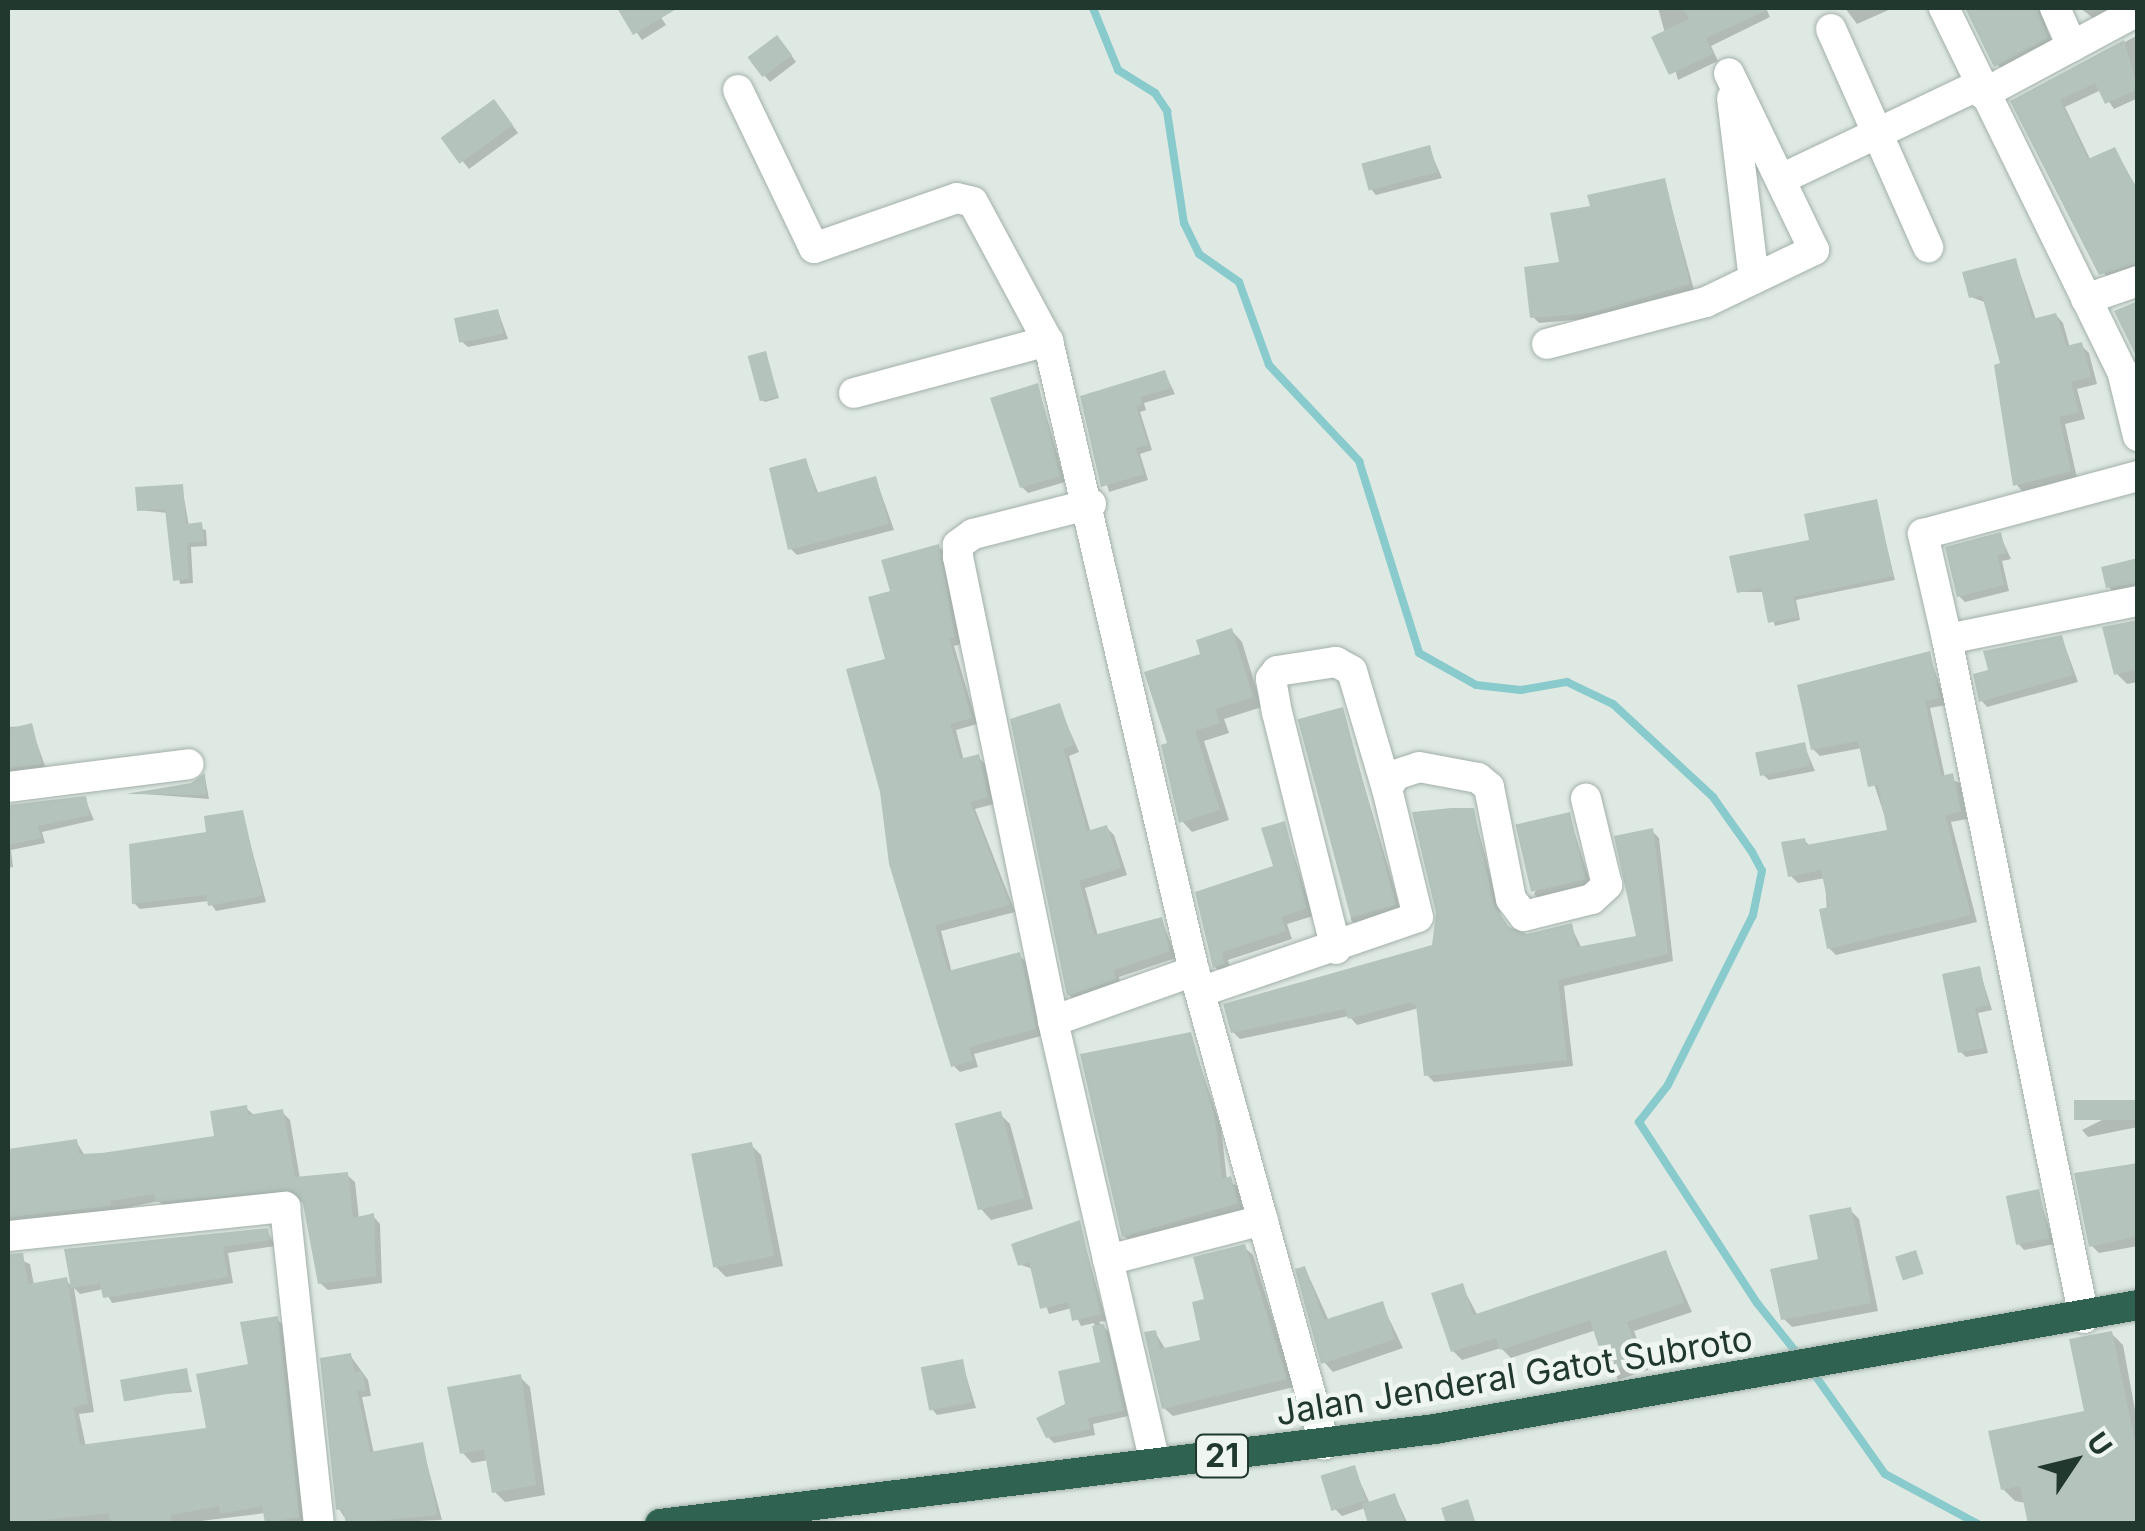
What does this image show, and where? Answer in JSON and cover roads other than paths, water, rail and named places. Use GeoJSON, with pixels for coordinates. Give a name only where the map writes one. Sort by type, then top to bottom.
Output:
{"type":"FeatureCollection","features":[{"type":"Feature","properties":{"kind":"highway","name":"Jalan Jenderal Gatot Subroto"},"geometry":{"type":"LineString","coordinates":[[660,1524],[1324,1444],[1828,1363],[2138,1305]]}},
{"type":"Feature","properties":{"kind":"street"},"geometry":{"type":"LineString","coordinates":[[1944,8],[1980,90],[2122,371],[2138,436]]}},
{"type":"Feature","properties":{"kind":"street"},"geometry":{"type":"LineString","coordinates":[[2055,8],[2072,46]]}},
{"type":"Feature","properties":{"kind":"street"},"geometry":{"type":"LineString","coordinates":[[1781,179],[2135,18]]}},
{"type":"Feature","properties":{"kind":"street"},"geometry":{"type":"LineString","coordinates":[[1831,29],[1928,247]]}},
{"type":"Feature","properties":{"kind":"street"},"geometry":{"type":"LineString","coordinates":[[1548,344],[1706,302],[1754,279],[1814,250],[1729,74],[1754,279]]}},
{"type":"Feature","properties":{"kind":"street"},"geometry":{"type":"LineString","coordinates":[[738,90],[814,248],[957,198],[972,202],[1048,342],[1091,504],[1199,981],[1324,1444]]}},
{"type":"Feature","properties":{"kind":"street"},"geometry":{"type":"LineString","coordinates":[[2086,300],[2138,281]]}},
{"type":"Feature","properties":{"kind":"street"},"geometry":{"type":"LineString","coordinates":[[854,392],[1048,342]]}},
{"type":"Feature","properties":{"kind":"street"},"geometry":{"type":"LineString","coordinates":[[2084,1318],[1923,534],[2138,476]]}},
{"type":"Feature","properties":{"kind":"street"},"geometry":{"type":"LineString","coordinates":[[1091,504],[973,534],[958,544],[1052,1021],[1155,1463]]}},
{"type":"Feature","properties":{"kind":"street"},"geometry":{"type":"LineString","coordinates":[[1947,639],[2138,600]]}},
{"type":"Feature","properties":{"kind":"street"},"geometry":{"type":"LineString","coordinates":[[1052,1021],[1336,949],[1418,917],[1388,788],[1352,672],[1336,662],[1276,670],[1271,680],[1336,949]]}},
{"type":"Feature","properties":{"kind":"street"},"geometry":{"type":"LineString","coordinates":[[8,787],[189,764]]}},
{"type":"Feature","properties":{"kind":"street"},"geometry":{"type":"LineString","coordinates":[[1388,788],[1396,774],[1419,767],[1478,778],[1488,787],[1511,899],[1524,916],[1592,899],[1607,885],[1586,799]]}},
{"type":"Feature","properties":{"kind":"street"},"geometry":{"type":"LineString","coordinates":[[8,1236],[285,1207],[319,1524]]}},
{"type":"Feature","properties":{"kind":"street"},"geometry":{"type":"LineString","coordinates":[[1108,1260],[1262,1220]]}},
{"type":"Feature","properties":{"kind":"waterway"},"geometry":{"type":"LineString","coordinates":[[1093,8],[1118,70],[1155,93],[1167,111],[1184,223],[1199,254],[1239,282],[1269,365],[1359,461],[1419,653],[1476,685],[1521,690],[1567,682],[1613,704],[1713,797],[1762,871],[1753,915],[1668,1085],[1639,1122],[1757,1303],[1800,1357]]}},
{"type":"Feature","properties":{"kind":"waterway"},"geometry":{"type":"LineString","coordinates":[[1812,1371],[1885,1474],[1978,1524]]}}]}
